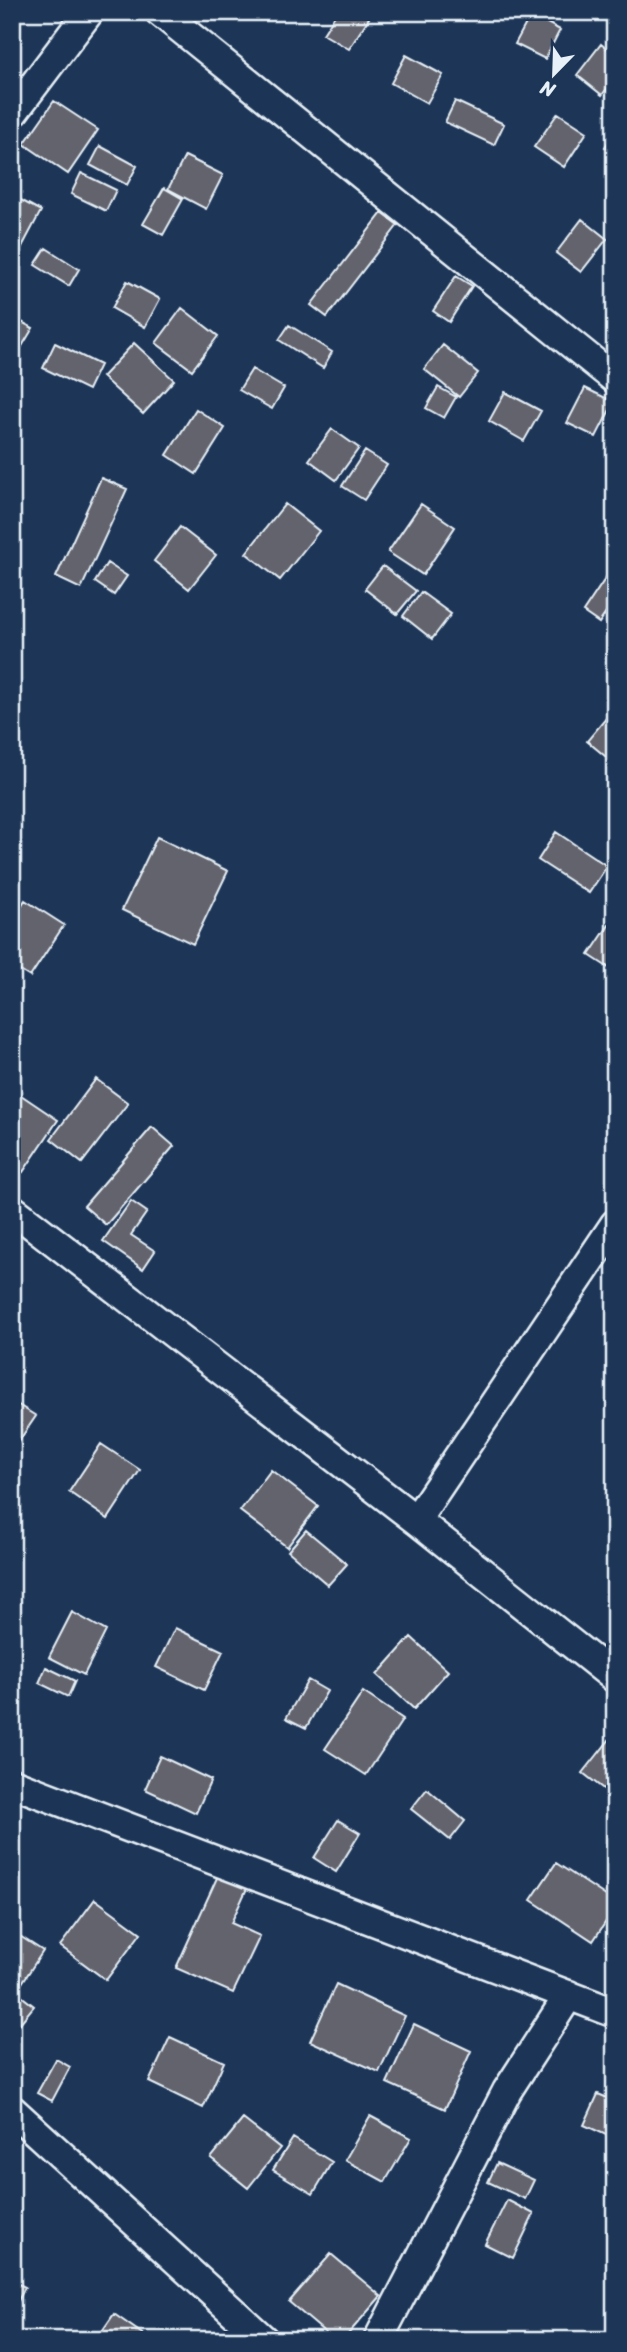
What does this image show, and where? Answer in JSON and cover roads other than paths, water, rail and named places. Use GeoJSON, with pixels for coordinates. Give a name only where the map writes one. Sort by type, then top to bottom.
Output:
{"type":"FeatureCollection","features":[{"type":"Feature","properties":{"kind":"street"},"geometry":{"type":"LineString","coordinates":[[12,114],[89,12]]}},
{"type":"Feature","properties":{"kind":"street"},"geometry":{"type":"LineString","coordinates":[[160,12],[615,379]]}},
{"type":"Feature","properties":{"kind":"street"},"geometry":{"type":"LineString","coordinates":[[12,1209],[416,1520],[615,1678]]}},
{"type":"Feature","properties":{"kind":"street"},"geometry":{"type":"LineString","coordinates":[[416,1520],[615,1224]]}},
{"type":"Feature","properties":{"kind":"street"},"geometry":{"type":"LineString","coordinates":[[12,1783],[615,2013]]}},
{"type":"Feature","properties":{"kind":"street"},"geometry":{"type":"LineString","coordinates":[[378,2340],[507,2091],[569,1995]]}},
{"type":"Feature","properties":{"kind":"street"},"geometry":{"type":"LineString","coordinates":[[12,2110],[264,2340]]}}]}
